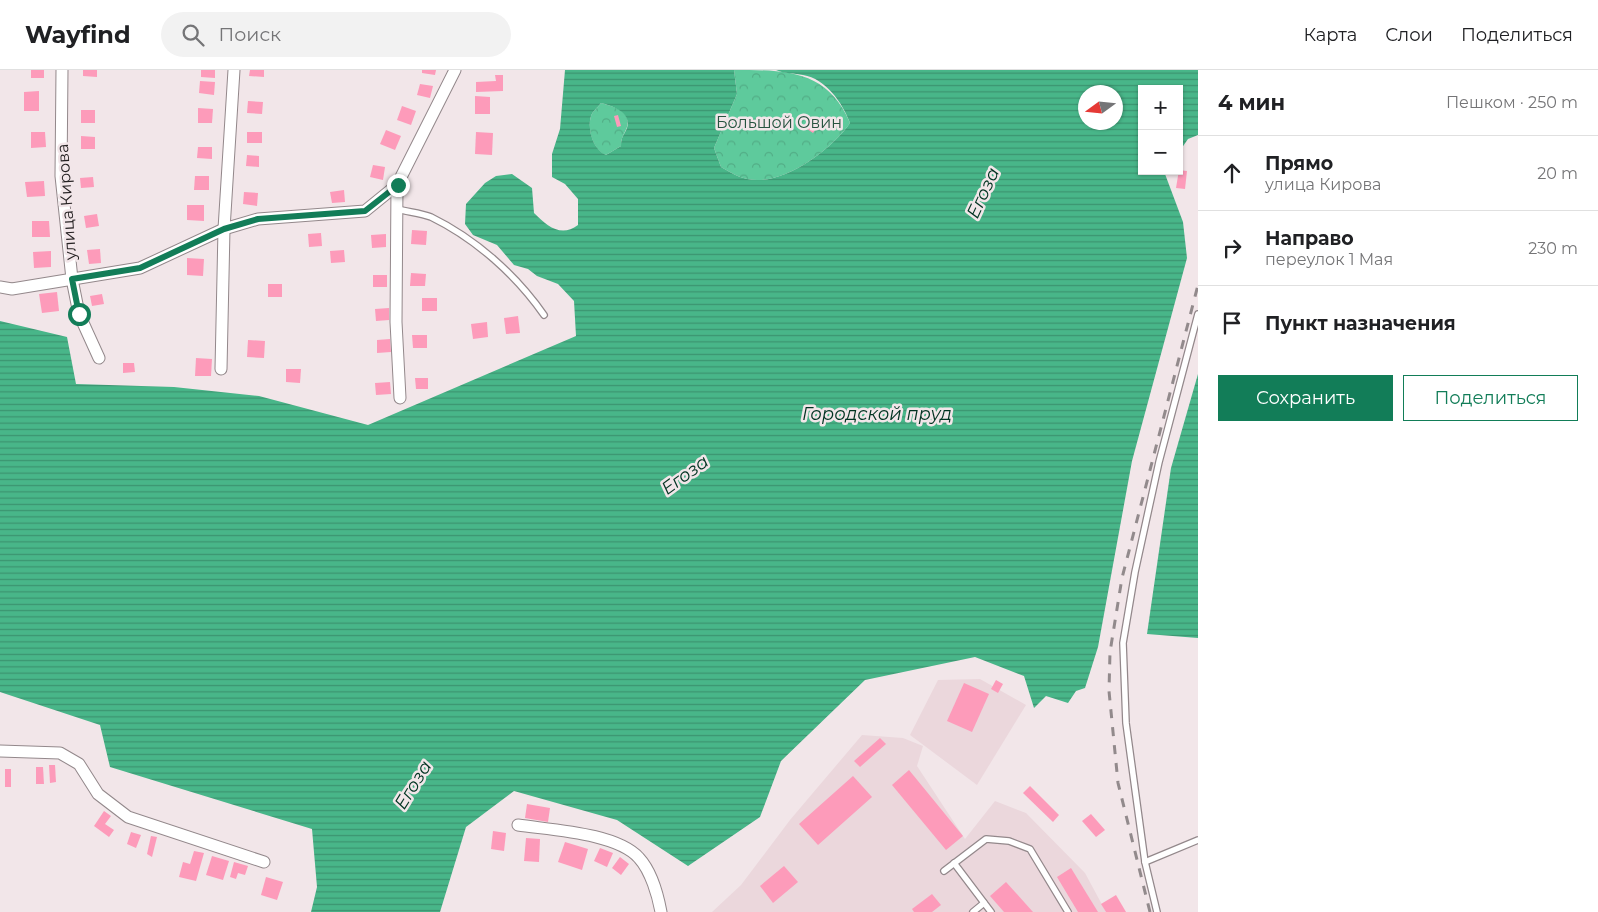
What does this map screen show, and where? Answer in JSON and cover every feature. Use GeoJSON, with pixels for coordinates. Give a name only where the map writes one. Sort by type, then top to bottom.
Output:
{"type":"FeatureCollection","features":[{"type":"Feature","properties":{"kind":"street","name":"улица Кирова"},"geometry":{"type":"LineString","coordinates":[[62,70],[62,176],[72,279],[79,314],[99,358]]}},
{"type":"Feature","properties":{"kind":"street"},"geometry":{"type":"LineString","coordinates":[[220,369],[224,229],[234,70]]}},
{"type":"Feature","properties":{"kind":"street"},"geometry":{"type":"LineString","coordinates":[[400,398],[396,322],[398,185],[456,70]]}},
{"type":"Feature","properties":{"kind":"street"},"geometry":{"type":"LineString","coordinates":[[0,287],[12,289],[140,268],[224,229],[258,219],[365,211],[398,185]]}},
{"type":"Feature","properties":{"kind":"street"},"geometry":{"type":"LineString","coordinates":[[0,752],[60,753],[79,764],[98,794],[128,817],[264,862]]}},
{"type":"Feature","properties":{"kind":"street"},"geometry":{"type":"LineString","coordinates":[[518,825],[610,839],[639,858],[653,885],[661,912]]}},
{"type":"Feature","properties":{"kind":"lane"},"geometry":{"type":"LineString","coordinates":[[397,209],[430,216],[486,253],[529,294],[544,315]]}},
{"type":"Feature","properties":{"kind":"lane"},"geometry":{"type":"LineString","coordinates":[[1156,912],[1144,862],[1126,723],[1123,643],[1135,572],[1159,462],[1198,314]]}},
{"type":"Feature","properties":{"kind":"lane"},"geometry":{"type":"LineString","coordinates":[[944,871],[986,840],[1010,841],[1030,849],[1068,912]]}},
{"type":"Feature","properties":{"kind":"lane"},"geometry":{"type":"LineString","coordinates":[[1144,862],[1198,840]]}},
{"type":"Feature","properties":{"kind":"lane"},"geometry":{"type":"LineString","coordinates":[[954,863],[992,912]]}},
{"type":"Feature","properties":{"kind":"lane"},"geometry":{"type":"LineString","coordinates":[[973,912],[984,903]]}},
{"type":"Feature","properties":{"kind":"shaded area"},"geometry":{"type":"Polygon","coordinates":[[[980,679],[1026,705],[977,785],[910,735],[938,680],[980,679]]]}},
{"type":"Feature","properties":{"kind":"shaded area"},"geometry":{"type":"Polygon","coordinates":[[[862,735],[903,738],[923,746],[917,766],[965,839],[995,801],[1026,813],[1085,873],[1106,912],[712,912],[741,885],[790,820],[862,735]]]}},
{"type":"Feature","properties":{"kind":"green space","name":"Большой Овин"},"geometry":{"type":"Polygon","coordinates":[[[734,70],[788,73],[817,83],[830,92],[841,106],[850,123],[833,143],[822,152],[783,175],[757,180],[743,178],[734,174],[721,167],[714,148],[737,94],[734,70]]]}},
{"type":"Feature","properties":{"kind":"green space"},"geometry":{"type":"Polygon","coordinates":[[[601,103],[620,110],[627,117],[628,121],[621,146],[606,155],[594,144],[590,127],[592,114],[601,103]]]}},
{"type":"Feature","properties":{"kind":"water","name":"Городской пруд"},"geometry":{"type":"Polygon","coordinates":[[[565,70],[734,70],[737,94],[714,148],[721,167],[738,176],[757,180],[769,179],[796,169],[833,143],[850,123],[843,107],[826,86],[811,77],[776,70],[1198,70],[1198,135],[1188,139],[1183,146],[1183,85],[1138,85],[1138,175],[1165,175],[1183,222],[1187,258],[1132,461],[1098,647],[1085,688],[1076,691],[1068,703],[1046,696],[1034,708],[1024,676],[975,657],[865,680],[781,761],[760,817],[688,866],[617,820],[514,791],[466,827],[440,912],[311,912],[317,887],[312,829],[110,767],[100,725],[0,692],[0,321],[67,337],[76,384],[174,387],[259,396],[368,425],[576,336],[574,301],[558,284],[537,276],[528,269],[514,265],[497,245],[473,235],[465,224],[466,204],[485,183],[496,176],[512,174],[532,188],[534,213],[549,226],[555,229],[566,230],[578,225],[578,199],[565,184],[552,177],[552,154],[560,129],[565,70]],[[601,103],[592,114],[590,121],[594,144],[606,155],[621,146],[628,122],[624,114],[601,103]]]}},
{"type":"Feature","properties":{"kind":"water"},"geometry":{"type":"Polygon","coordinates":[[[1198,374],[1198,638],[1147,634],[1171,468],[1198,374]]]}},
{"type":"Feature","properties":{"kind":"building"},"geometry":{"type":"Polygon","coordinates":[[[31,70],[44,70],[44,78],[31,78],[31,70]]]}},
{"type":"Feature","properties":{"kind":"building"},"geometry":{"type":"Polygon","coordinates":[[[83,70],[97,70],[97,77],[83,76],[83,70]]]}},
{"type":"Feature","properties":{"kind":"building"},"geometry":{"type":"Polygon","coordinates":[[[201,70],[215,70],[215,78],[201,77],[201,70]]]}},
{"type":"Feature","properties":{"kind":"building"},"geometry":{"type":"Polygon","coordinates":[[[250,70],[264,70],[264,77],[249,76],[250,70]]]}},
{"type":"Feature","properties":{"kind":"building"},"geometry":{"type":"Polygon","coordinates":[[[422,70],[436,70],[435,75],[422,73],[422,70]]]}},
{"type":"Feature","properties":{"kind":"building"},"geometry":{"type":"Polygon","coordinates":[[[495,75],[503,75],[503,91],[476,92],[476,82],[496,81],[495,75]]]}},
{"type":"Feature","properties":{"kind":"building"},"geometry":{"type":"Polygon","coordinates":[[[200,81],[215,82],[214,95],[199,93],[200,81]]]}},
{"type":"Feature","properties":{"kind":"building"},"geometry":{"type":"Polygon","coordinates":[[[420,84],[433,86],[430,98],[417,95],[420,84]]]}},
{"type":"Feature","properties":{"kind":"building"},"geometry":{"type":"Polygon","coordinates":[[[39,91],[39,111],[24,111],[24,92],[39,91]]]}},
{"type":"Feature","properties":{"kind":"building"},"geometry":{"type":"Polygon","coordinates":[[[475,96],[490,97],[490,114],[475,114],[475,96]]]}},
{"type":"Feature","properties":{"kind":"building"},"geometry":{"type":"Polygon","coordinates":[[[248,101],[263,102],[262,114],[247,113],[248,101]]]}},
{"type":"Feature","properties":{"kind":"building"},"geometry":{"type":"Polygon","coordinates":[[[402,106],[416,111],[411,125],[397,120],[402,106]]]}},
{"type":"Feature","properties":{"kind":"building"},"geometry":{"type":"Polygon","coordinates":[[[198,108],[213,109],[212,123],[198,123],[198,108]]]}},
{"type":"Feature","properties":{"kind":"building"},"geometry":{"type":"Polygon","coordinates":[[[81,110],[95,110],[95,123],[81,123],[81,110]]]}},
{"type":"Feature","properties":{"kind":"building"},"geometry":{"type":"Polygon","coordinates":[[[618,115],[621,126],[617,127],[614,116],[618,115]]]}},
{"type":"Feature","properties":{"kind":"building"},"geometry":{"type":"Polygon","coordinates":[[[816,118],[821,122],[813,133],[807,129],[816,118]]]}},
{"type":"Feature","properties":{"kind":"building"},"geometry":{"type":"Polygon","coordinates":[[[386,130],[401,136],[395,150],[380,144],[386,130]]]}},
{"type":"Feature","properties":{"kind":"building"},"geometry":{"type":"Polygon","coordinates":[[[31,132],[45,132],[46,147],[31,148],[31,132]]]}},
{"type":"Feature","properties":{"kind":"building"},"geometry":{"type":"Polygon","coordinates":[[[247,132],[262,132],[262,143],[247,143],[247,132]]]}},
{"type":"Feature","properties":{"kind":"building"},"geometry":{"type":"Polygon","coordinates":[[[476,132],[493,133],[492,155],[475,154],[476,132]]]}},
{"type":"Feature","properties":{"kind":"building"},"geometry":{"type":"Polygon","coordinates":[[[81,136],[95,137],[95,149],[81,149],[81,136]]]}},
{"type":"Feature","properties":{"kind":"building"},"geometry":{"type":"Polygon","coordinates":[[[198,147],[212,147],[212,159],[197,158],[198,147]]]}},
{"type":"Feature","properties":{"kind":"building"},"geometry":{"type":"Polygon","coordinates":[[[247,155],[259,156],[259,167],[246,166],[247,155]]]}},
{"type":"Feature","properties":{"kind":"building"},"geometry":{"type":"Polygon","coordinates":[[[373,165],[385,167],[383,180],[370,177],[373,165]]]}},
{"type":"Feature","properties":{"kind":"building"},"geometry":{"type":"Polygon","coordinates":[[[1183,170],[1187,171],[1185,189],[1176,188],[1178,175],[1183,175],[1183,170]]]}},
{"type":"Feature","properties":{"kind":"building"},"geometry":{"type":"Polygon","coordinates":[[[195,176],[209,176],[209,190],[194,190],[195,176]]]}},
{"type":"Feature","properties":{"kind":"building"},"geometry":{"type":"Polygon","coordinates":[[[93,177],[94,187],[81,188],[80,178],[93,177]]]}},
{"type":"Feature","properties":{"kind":"building"},"geometry":{"type":"Polygon","coordinates":[[[44,181],[45,196],[27,197],[25,182],[44,181]]]}},
{"type":"Feature","properties":{"kind":"building"},"geometry":{"type":"Polygon","coordinates":[[[344,190],[345,202],[332,203],[330,192],[344,190]]]}},
{"type":"Feature","properties":{"kind":"building"},"geometry":{"type":"Polygon","coordinates":[[[244,192],[258,193],[257,206],[243,204],[244,192]]]}},
{"type":"Feature","properties":{"kind":"building"},"geometry":{"type":"Polygon","coordinates":[[[187,205],[204,205],[204,221],[187,220],[187,205]]]}},
{"type":"Feature","properties":{"kind":"building"},"geometry":{"type":"Polygon","coordinates":[[[97,214],[99,226],[86,228],[84,216],[97,214]]]}},
{"type":"Feature","properties":{"kind":"building"},"geometry":{"type":"Polygon","coordinates":[[[32,221],[49,221],[50,237],[32,237],[32,221]]]}},
{"type":"Feature","properties":{"kind":"building"},"geometry":{"type":"Polygon","coordinates":[[[412,230],[427,231],[426,245],[411,244],[412,230]]]}},
{"type":"Feature","properties":{"kind":"building"},"geometry":{"type":"Polygon","coordinates":[[[321,233],[322,246],[309,247],[308,234],[321,233]]]}},
{"type":"Feature","properties":{"kind":"building"},"geometry":{"type":"Polygon","coordinates":[[[386,234],[386,247],[372,248],[371,235],[386,234]]]}},
{"type":"Feature","properties":{"kind":"building"},"geometry":{"type":"Polygon","coordinates":[[[100,249],[101,263],[89,264],[87,250],[100,249]]]}},
{"type":"Feature","properties":{"kind":"building"},"geometry":{"type":"Polygon","coordinates":[[[344,250],[345,262],[331,263],[330,251],[344,250]]]}},
{"type":"Feature","properties":{"kind":"building"},"geometry":{"type":"Polygon","coordinates":[[[51,251],[51,267],[34,268],[33,252],[51,251]]]}},
{"type":"Feature","properties":{"kind":"building"},"geometry":{"type":"Polygon","coordinates":[[[187,258],[204,259],[203,276],[187,275],[187,258]]]}},
{"type":"Feature","properties":{"kind":"building"},"geometry":{"type":"Polygon","coordinates":[[[411,273],[426,274],[425,286],[410,286],[411,273]]]}},
{"type":"Feature","properties":{"kind":"building"},"geometry":{"type":"Polygon","coordinates":[[[373,275],[387,275],[387,287],[373,287],[373,275]]]}},
{"type":"Feature","properties":{"kind":"building"},"geometry":{"type":"Polygon","coordinates":[[[268,284],[282,284],[282,297],[268,297],[268,284]]]}},
{"type":"Feature","properties":{"kind":"building"},"geometry":{"type":"Polygon","coordinates":[[[57,292],[59,311],[42,313],[39,294],[57,292]]]}},
{"type":"Feature","properties":{"kind":"building"},"geometry":{"type":"Polygon","coordinates":[[[102,294],[104,304],[92,306],[90,296],[102,294]]]}},
{"type":"Feature","properties":{"kind":"building"},"geometry":{"type":"Polygon","coordinates":[[[422,298],[437,298],[437,311],[422,311],[422,298]]]}},
{"type":"Feature","properties":{"kind":"building"},"geometry":{"type":"Polygon","coordinates":[[[389,308],[389,320],[376,321],[375,309],[389,308]]]}},
{"type":"Feature","properties":{"kind":"building"},"geometry":{"type":"Polygon","coordinates":[[[518,316],[520,333],[506,334],[504,318],[518,316]]]}},
{"type":"Feature","properties":{"kind":"building"},"geometry":{"type":"Polygon","coordinates":[[[487,322],[488,337],[473,339],[471,324],[487,322]]]}},
{"type":"Feature","properties":{"kind":"building"},"geometry":{"type":"Polygon","coordinates":[[[412,335],[427,335],[427,348],[413,348],[412,335]]]}},
{"type":"Feature","properties":{"kind":"building"},"geometry":{"type":"Polygon","coordinates":[[[390,339],[391,352],[377,353],[377,340],[390,339]]]}},
{"type":"Feature","properties":{"kind":"building"},"geometry":{"type":"Polygon","coordinates":[[[248,340],[265,341],[264,358],[247,357],[248,340]]]}},
{"type":"Feature","properties":{"kind":"building"},"geometry":{"type":"Polygon","coordinates":[[[196,358],[212,359],[211,376],[195,376],[196,358]]]}},
{"type":"Feature","properties":{"kind":"building"},"geometry":{"type":"Polygon","coordinates":[[[123,363],[134,363],[135,372],[123,373],[123,363]]]}},
{"type":"Feature","properties":{"kind":"building"},"geometry":{"type":"Polygon","coordinates":[[[286,369],[301,369],[300,383],[286,382],[286,369]]]}},
{"type":"Feature","properties":{"kind":"building"},"geometry":{"type":"Polygon","coordinates":[[[415,378],[428,378],[428,389],[416,389],[415,378]]]}},
{"type":"Feature","properties":{"kind":"building"},"geometry":{"type":"Polygon","coordinates":[[[390,382],[391,394],[376,395],[375,383],[390,382]]]}},
{"type":"Feature","properties":{"kind":"building"},"geometry":{"type":"Polygon","coordinates":[[[996,680],[1003,684],[998,693],[991,689],[996,680]]]}},
{"type":"Feature","properties":{"kind":"building"},"geometry":{"type":"Polygon","coordinates":[[[964,683],[989,694],[972,732],[947,721],[964,683]]]}},
{"type":"Feature","properties":{"kind":"building"},"geometry":{"type":"Polygon","coordinates":[[[880,738],[886,744],[860,767],[854,761],[880,738]]]}},
{"type":"Feature","properties":{"kind":"building"},"geometry":{"type":"Polygon","coordinates":[[[49,765],[55,765],[56,782],[50,783],[49,765]]]}},
{"type":"Feature","properties":{"kind":"building"},"geometry":{"type":"Polygon","coordinates":[[[36,767],[43,767],[44,784],[36,784],[36,767]]]}},
{"type":"Feature","properties":{"kind":"building"},"geometry":{"type":"Polygon","coordinates":[[[5,769],[11,769],[11,787],[5,787],[5,769]]]}},
{"type":"Feature","properties":{"kind":"building"},"geometry":{"type":"Polygon","coordinates":[[[909,770],[963,836],[946,850],[892,785],[909,770]]]}},
{"type":"Feature","properties":{"kind":"building"},"geometry":{"type":"Polygon","coordinates":[[[853,776],[872,797],[818,845],[799,824],[853,776]]]}},
{"type":"Feature","properties":{"kind":"building"},"geometry":{"type":"Polygon","coordinates":[[[1030,786],[1059,815],[1053,822],[1023,793],[1030,786]]]}},
{"type":"Feature","properties":{"kind":"building"},"geometry":{"type":"Polygon","coordinates":[[[527,804],[550,808],[548,822],[525,818],[527,804]]]}},
{"type":"Feature","properties":{"kind":"building"},"geometry":{"type":"Polygon","coordinates":[[[104,811],[111,816],[105,824],[114,830],[109,837],[94,826],[104,811]]]}},
{"type":"Feature","properties":{"kind":"building"},"geometry":{"type":"Polygon","coordinates":[[[1091,814],[1105,830],[1096,837],[1082,821],[1091,814]]]}},
{"type":"Feature","properties":{"kind":"building"},"geometry":{"type":"Polygon","coordinates":[[[493,831],[506,833],[504,851],[491,849],[493,831]]]}},
{"type":"Feature","properties":{"kind":"building"},"geometry":{"type":"Polygon","coordinates":[[[131,832],[141,835],[136,848],[127,844],[131,832]]]}},
{"type":"Feature","properties":{"kind":"building"},"geometry":{"type":"Polygon","coordinates":[[[151,836],[157,837],[152,857],[147,854],[151,836]]]}},
{"type":"Feature","properties":{"kind":"building"},"geometry":{"type":"Polygon","coordinates":[[[526,838],[540,839],[539,862],[524,861],[526,838]]]}},
{"type":"Feature","properties":{"kind":"building"},"geometry":{"type":"Polygon","coordinates":[[[565,842],[588,849],[582,870],[558,862],[565,842]]]}},
{"type":"Feature","properties":{"kind":"building"},"geometry":{"type":"Polygon","coordinates":[[[600,848],[613,853],[607,867],[594,861],[600,848]]]}},
{"type":"Feature","properties":{"kind":"building"},"geometry":{"type":"Polygon","coordinates":[[[194,851],[204,853],[196,881],[179,877],[183,862],[190,864],[194,851]]]}},
{"type":"Feature","properties":{"kind":"building"},"geometry":{"type":"Polygon","coordinates":[[[212,856],[229,861],[223,880],[206,875],[212,856]]]}},
{"type":"Feature","properties":{"kind":"building"},"geometry":{"type":"Polygon","coordinates":[[[620,857],[629,864],[621,875],[612,868],[620,857]]]}},
{"type":"Feature","properties":{"kind":"building"},"geometry":{"type":"Polygon","coordinates":[[[234,862],[248,866],[245,875],[238,873],[236,879],[230,877],[234,862]]]}},
{"type":"Feature","properties":{"kind":"building"},"geometry":{"type":"Polygon","coordinates":[[[784,866],[798,882],[773,903],[760,886],[784,866]]]}},
{"type":"Feature","properties":{"kind":"building"},"geometry":{"type":"Polygon","coordinates":[[[1071,868],[1098,912],[1078,912],[1057,877],[1071,868]]]}},
{"type":"Feature","properties":{"kind":"building"},"geometry":{"type":"Polygon","coordinates":[[[266,877],[283,882],[277,900],[261,895],[266,877]]]}},
{"type":"Feature","properties":{"kind":"building"},"geometry":{"type":"Polygon","coordinates":[[[1006,882],[1033,912],[1004,912],[990,896],[1006,882]]]}},
{"type":"Feature","properties":{"kind":"building"},"geometry":{"type":"Polygon","coordinates":[[[932,894],[941,905],[932,912],[914,912],[912,909],[932,894]]]}},
{"type":"Feature","properties":{"kind":"building"},"geometry":{"type":"Polygon","coordinates":[[[1116,895],[1126,912],[1106,912],[1101,904],[1116,895]]]}},
{"type":"Feature","properties":{"kind":"railway"},"geometry":{"type":"LineString","coordinates":[[1150,912],[1118,783],[1109,691],[1110,652],[1122,578],[1198,285]]}},
{"type":"Feature","properties":{"kind":"route"},"geometry":{"type":"LineString","coordinates":[[79,314],[72,279],[140,268],[224,229],[258,219],[365,211],[398,185]]}},
{"type":"Feature","properties":{"kind":"water label","name":"Егоза"},"geometry":{"type":"Point","coordinates":[983,193]}},
{"type":"Feature","properties":{"kind":"water label","name":"Егоза"},"geometry":{"type":"Point","coordinates":[685,475]}},
{"type":"Feature","properties":{"kind":"water label","name":"Егоза"},"geometry":{"type":"Point","coordinates":[413,785]}}]}
